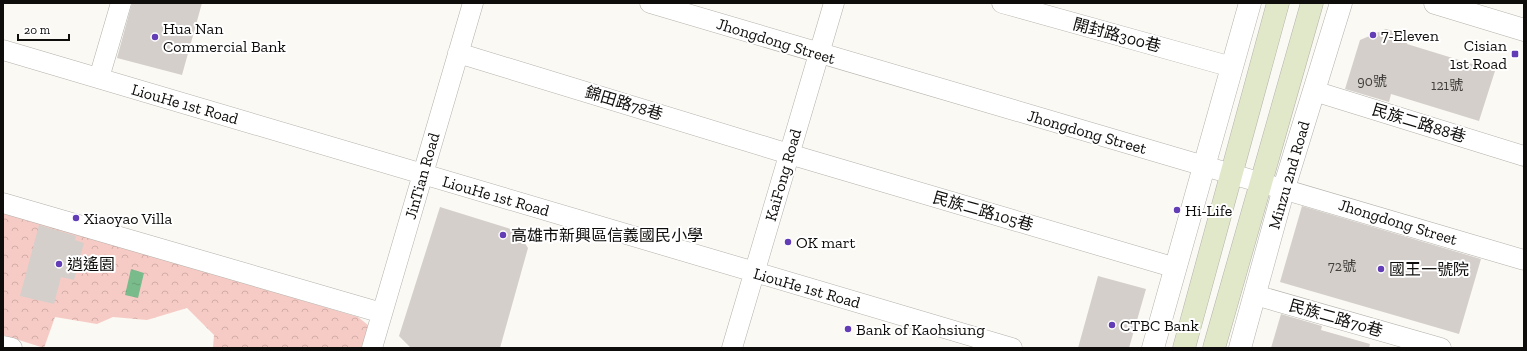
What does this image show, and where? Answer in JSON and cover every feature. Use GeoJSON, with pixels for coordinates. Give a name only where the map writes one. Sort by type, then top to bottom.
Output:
{"type":"FeatureCollection","features":[{"type":"Feature","properties":{"kind":"main road"},"geometry":{"type":"LineString","coordinates":[[1184,348],[1278,3]]}},
{"type":"Feature","properties":{"kind":"main road","name":"Minzu 2nd Road"},"geometry":{"type":"LineString","coordinates":[[1214,348],[1312,3]]}},
{"type":"Feature","properties":{"kind":"street"},"geometry":{"type":"LineString","coordinates":[[99,78],[120,3]]}},
{"type":"Feature","properties":{"kind":"street","name":"JinTian Road"},"geometry":{"type":"LineString","coordinates":[[372,348],[473,3]]}},
{"type":"Feature","properties":{"kind":"street","name":"Jhongdong Street"},"geometry":{"type":"LineString","coordinates":[[650,3],[819,54],[1231,174],[1284,188],[1524,260]]}},
{"type":"Feature","properties":{"kind":"street","name":"KaiFong Road"},"geometry":{"type":"LineString","coordinates":[[732,348],[834,3]]}},
{"type":"Feature","properties":{"kind":"street","name":"開封路300巷"},"geometry":{"type":"LineString","coordinates":[[1002,3],[1232,67]]}},
{"type":"Feature","properties":{"kind":"street"},"geometry":{"type":"LineString","coordinates":[[1153,348],[1250,3]]}},
{"type":"Feature","properties":{"kind":"street","name":"Minzu 2nd Road"},"geometry":{"type":"LineString","coordinates":[[1240,348],[1284,188],[1341,3]]}},
{"type":"Feature","properties":{"kind":"street"},"geometry":{"type":"LineString","coordinates":[[1435,3],[1524,30]]}},
{"type":"Feature","properties":{"kind":"street","name":"錦田路78巷"},"geometry":{"type":"LineString","coordinates":[[458,53],[789,154]]}},
{"type":"Feature","properties":{"kind":"street","name":"LiouHe 1st Road"},"geometry":{"type":"LineString","coordinates":[[4,56],[99,78],[1012,348]]}},
{"type":"Feature","properties":{"kind":"street","name":"民族二路88巷"},"geometry":{"type":"LineString","coordinates":[[1314,91],[1524,156]]}},
{"type":"Feature","properties":{"kind":"street","name":"民族二路105巷"},"geometry":{"type":"LineString","coordinates":[[789,154],[1176,268]]}},
{"type":"Feature","properties":{"kind":"street"},"geometry":{"type":"LineString","coordinates":[[3,203],[382,313]]}},
{"type":"Feature","properties":{"kind":"street","name":"民族二路70巷"},"geometry":{"type":"LineString","coordinates":[[1254,295],[1441,348]]}},
{"type":"Feature","properties":{"kind":"street"},"geometry":{"type":"LineString","coordinates":[[3,346],[12,348]]}},
{"type":"Feature","properties":{"kind":"green space","name":"逍遙園"},"geometry":{"type":"Polygon","coordinates":[[[3,211],[358,317],[368,325],[362,348],[213,348],[214,335],[187,308],[147,320],[113,317],[97,324],[55,317],[44,348],[3,335],[3,211]]]}},
{"type":"Feature","properties":{"kind":"water"},"geometry":{"type":"Polygon","coordinates":[[[131,269],[144,273],[138,298],[125,295],[131,269]]]}},
{"type":"Feature","properties":{"kind":"building","name":"Hua Nan Commercial Bank"},"geometry":{"type":"Polygon","coordinates":[[[132,3],[202,3],[182,75],[117,58],[132,3]]]}},
{"type":"Feature","properties":{"kind":"building"},"geometry":{"type":"Polygon","coordinates":[[[1386,29],[1409,36],[1407,44],[1495,71],[1479,121],[1391,94],[1389,102],[1345,89],[1360,40],[1386,29]]]}},
{"type":"Feature","properties":{"kind":"building","name":"國王一號院"},"geometry":{"type":"Polygon","coordinates":[[[1302,206],[1481,259],[1459,334],[1280,282],[1302,206]]]}},
{"type":"Feature","properties":{"kind":"building"},"geometry":{"type":"Polygon","coordinates":[[[440,207],[517,231],[528,248],[500,348],[411,348],[399,336],[440,207]]]}},
{"type":"Feature","properties":{"kind":"building","name":"逍遙園"},"geometry":{"type":"Polygon","coordinates":[[[39,225],[76,236],[75,240],[84,243],[74,280],[61,277],[54,304],[20,296],[39,225]]]}},
{"type":"Feature","properties":{"kind":"building"},"geometry":{"type":"Polygon","coordinates":[[[1098,276],[1146,289],[1129,348],[1078,348],[1098,276]]]}},
{"type":"Feature","properties":{"kind":"building"},"geometry":{"type":"Polygon","coordinates":[[[1281,314],[1322,326],[1321,330],[1370,344],[1369,348],[1271,348],[1281,314]]]}},
{"type":"Feature","properties":{"kind":"place","name":"7-Eleven"},"geometry":{"type":"Point","coordinates":[1373,35]}},
{"type":"Feature","properties":{"kind":"place","name":"Hua Nan Commercial Bank"},"geometry":{"type":"Point","coordinates":[155,37]}},
{"type":"Feature","properties":{"kind":"place","name":"Cisian 1st Road"},"geometry":{"type":"Point","coordinates":[1515,54]}},
{"type":"Feature","properties":{"kind":"place","name":"Hi-Life"},"geometry":{"type":"Point","coordinates":[1177,210]}},
{"type":"Feature","properties":{"kind":"place","name":"Xiaoyao Villa"},"geometry":{"type":"Point","coordinates":[76,218]}},
{"type":"Feature","properties":{"kind":"place","name":"高雄市新興區信義國民小學"},"geometry":{"type":"Point","coordinates":[503,235]}},
{"type":"Feature","properties":{"kind":"place","name":"OK mart"},"geometry":{"type":"Point","coordinates":[788,242]}},
{"type":"Feature","properties":{"kind":"place","name":"逍遙園"},"geometry":{"type":"Point","coordinates":[59,264]}},
{"type":"Feature","properties":{"kind":"place","name":"國王一號院"},"geometry":{"type":"Point","coordinates":[1381,269]}},
{"type":"Feature","properties":{"kind":"place","name":"CTBC Bank"},"geometry":{"type":"Point","coordinates":[1112,325]}},
{"type":"Feature","properties":{"kind":"place","name":"Bank of Kaohsiung"},"geometry":{"type":"Point","coordinates":[848,329]}}]}
